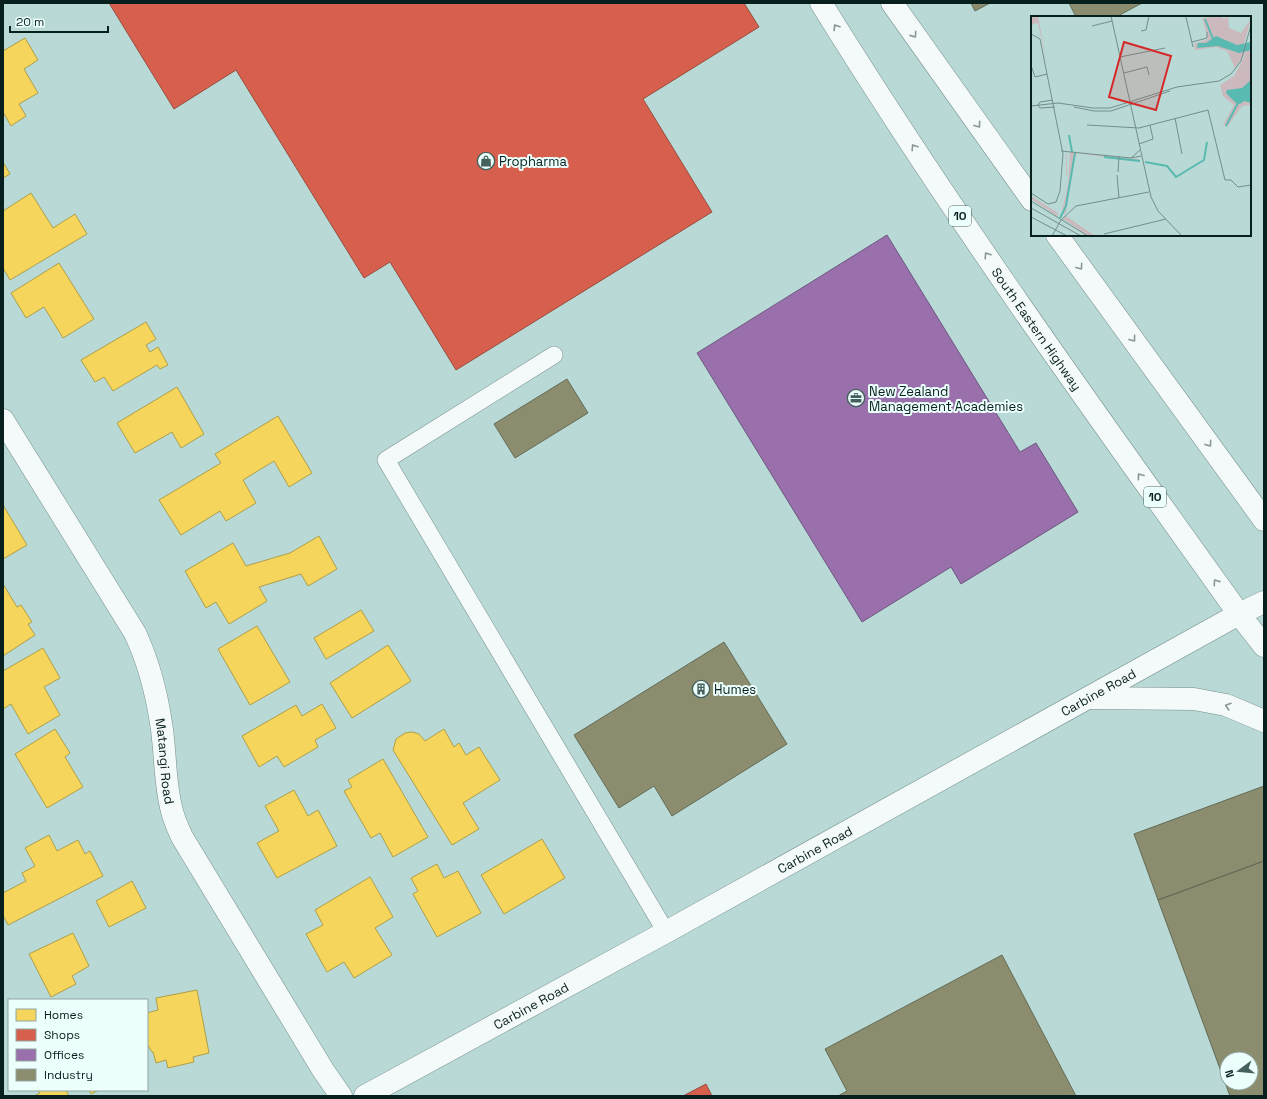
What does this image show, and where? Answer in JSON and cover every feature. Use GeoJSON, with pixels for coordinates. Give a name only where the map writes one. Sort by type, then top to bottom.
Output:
{"type":"FeatureCollection","features":[{"type":"Feature","properties":{"kind":"main road","name":"South Eastern Highway"},"geometry":{"type":"LineString","coordinates":[[821,3],[923,161],[1072,380],[1239,614],[1264,646]]}},
{"type":"Feature","properties":{"kind":"main road"},"geometry":{"type":"LineString","coordinates":[[892,3],[1031,199]]}},
{"type":"Feature","properties":{"kind":"main road"},"geometry":{"type":"LineString","coordinates":[[1058,236],[1264,520]]}},
{"type":"Feature","properties":{"kind":"main road","name":"Matangi Road"},"geometry":{"type":"LineString","coordinates":[[3,420],[135,633],[148,662],[156,692],[162,725],[168,792],[172,812],[182,837],[319,1063],[341,1096]]}},
{"type":"Feature","properties":{"kind":"main road","name":"Carbine Road"},"geometry":{"type":"LineString","coordinates":[[365,1096],[666,932],[1239,614],[1264,602]]}},
{"type":"Feature","properties":{"kind":"main road"},"geometry":{"type":"LineString","coordinates":[[1089,698],[1194,699],[1226,705],[1264,720]]}},
{"type":"Feature","properties":{"kind":"lane"},"geometry":{"type":"LineString","coordinates":[[554,356],[386,460],[666,932]]}},
{"type":"Feature","properties":{"kind":"building: Homes"},"geometry":{"type":"Polygon","coordinates":[[[25,38],[38,60],[24,69],[38,93],[19,104],[26,116],[11,126],[3,112],[3,51],[25,38]]]}},
{"type":"Feature","properties":{"kind":"building: Homes"},"geometry":{"type":"Polygon","coordinates":[[[3,162],[10,174],[3,178],[3,162]]]}},
{"type":"Feature","properties":{"kind":"building: Homes"},"geometry":{"type":"Polygon","coordinates":[[[31,193],[53,228],[75,214],[87,234],[10,280],[3,268],[3,211],[31,193]]]}},
{"type":"Feature","properties":{"kind":"building: Homes"},"geometry":{"type":"Polygon","coordinates":[[[59,263],[94,319],[63,338],[44,307],[26,318],[11,293],[59,263]]]}},
{"type":"Feature","properties":{"kind":"building: Homes"},"geometry":{"type":"Polygon","coordinates":[[[146,322],[156,339],[146,345],[150,352],[158,347],[168,365],[160,369],[157,365],[113,391],[104,377],[95,382],[81,360],[146,322]]]}},
{"type":"Feature","properties":{"kind":"building: Homes"},"geometry":{"type":"Polygon","coordinates":[[[177,387],[204,434],[181,448],[172,432],[135,453],[117,423],[177,387]]]}},
{"type":"Feature","properties":{"kind":"building: Homes"},"geometry":{"type":"Polygon","coordinates":[[[278,416],[312,473],[289,487],[274,461],[243,480],[256,503],[226,521],[220,511],[181,535],[159,500],[221,463],[215,454],[278,416]]]}},
{"type":"Feature","properties":{"kind":"building: Homes"},"geometry":{"type":"Polygon","coordinates":[[[3,505],[27,545],[3,559],[3,505]]]}},
{"type":"Feature","properties":{"kind":"building: Homes"},"geometry":{"type":"Polygon","coordinates":[[[319,536],[337,569],[308,586],[301,574],[259,587],[267,601],[229,624],[216,602],[206,608],[185,571],[233,543],[246,566],[290,553],[319,536]]]}},
{"type":"Feature","properties":{"kind":"building: Homes"},"geometry":{"type":"Polygon","coordinates":[[[3,584],[17,607],[21,605],[32,622],[28,624],[35,635],[3,656],[3,584]]]}},
{"type":"Feature","properties":{"kind":"building: Homes"},"geometry":{"type":"Polygon","coordinates":[[[361,610],[374,631],[326,659],[314,638],[361,610]]]}},
{"type":"Feature","properties":{"kind":"building: Homes"},"geometry":{"type":"Polygon","coordinates":[[[257,626],[290,682],[250,705],[218,649],[257,626]]]}},
{"type":"Feature","properties":{"kind":"building: Homes"},"geometry":{"type":"Polygon","coordinates":[[[388,645],[411,681],[352,718],[330,683],[388,645]]]}},
{"type":"Feature","properties":{"kind":"building: Homes"},"geometry":{"type":"Polygon","coordinates":[[[43,648],[60,678],[44,687],[60,715],[28,734],[11,704],[3,709],[3,671],[43,648]]]}},
{"type":"Feature","properties":{"kind":"building: Homes"},"geometry":{"type":"Polygon","coordinates":[[[322,704],[336,728],[315,740],[318,747],[284,767],[277,756],[259,767],[242,736],[296,705],[302,716],[322,704]]]}},
{"type":"Feature","properties":{"kind":"building: Homes"},"geometry":{"type":"Polygon","coordinates":[[[55,729],[70,753],[65,757],[83,787],[47,808],[15,754],[55,729]]]}},
{"type":"Feature","properties":{"kind":"building: Homes"},"geometry":{"type":"Polygon","coordinates":[[[444,729],[454,747],[459,743],[466,755],[479,747],[500,780],[463,803],[479,829],[452,845],[393,750],[396,739],[405,733],[412,732],[419,734],[425,741],[444,729]]]}},
{"type":"Feature","properties":{"kind":"building: Homes"},"geometry":{"type":"Polygon","coordinates":[[[383,759],[428,837],[393,857],[380,833],[371,838],[344,791],[352,787],[348,780],[383,759]]]}},
{"type":"Feature","properties":{"kind":"building: Homes"},"geometry":{"type":"Polygon","coordinates":[[[294,790],[308,816],[318,810],[337,846],[277,878],[257,843],[279,831],[265,806],[294,790]]]}},
{"type":"Feature","properties":{"kind":"building: Homes"},"geometry":{"type":"Polygon","coordinates":[[[49,835],[57,851],[78,840],[85,854],[90,851],[103,876],[8,925],[3,915],[3,893],[26,881],[22,873],[35,866],[25,848],[49,835]]]}},
{"type":"Feature","properties":{"kind":"building: Homes"},"geometry":{"type":"Polygon","coordinates":[[[542,839],[565,878],[504,914],[481,875],[542,839]]]}},
{"type":"Feature","properties":{"kind":"building: Homes"},"geometry":{"type":"Polygon","coordinates":[[[437,864],[444,878],[458,871],[481,913],[437,937],[413,894],[418,891],[411,878],[437,864]]]}},
{"type":"Feature","properties":{"kind":"building: Homes"},"geometry":{"type":"Polygon","coordinates":[[[370,877],[393,917],[375,928],[392,955],[354,978],[344,962],[327,972],[306,934],[323,925],[315,910],[370,877]]]}},
{"type":"Feature","properties":{"kind":"building: Homes"},"geometry":{"type":"Polygon","coordinates":[[[132,881],[146,908],[109,927],[96,901],[132,881]]]}},
{"type":"Feature","properties":{"kind":"building: Homes"},"geometry":{"type":"Polygon","coordinates":[[[73,933],[89,966],[72,976],[76,984],[51,997],[29,954],[73,933]]]}},
{"type":"Feature","properties":{"kind":"building: Homes"},"geometry":{"type":"Polygon","coordinates":[[[197,990],[209,1053],[193,1057],[194,1062],[168,1068],[166,1060],[156,1063],[153,1052],[148,1046],[148,1013],[158,1010],[156,998],[197,990]]]}},
{"type":"Feature","properties":{"kind":"building: Homes"},"geometry":{"type":"Polygon","coordinates":[[[39,1091],[66,1091],[69,1096],[34,1096],[40,1093],[39,1091]]]}},
{"type":"Feature","properties":{"kind":"building: Homes"},"geometry":{"type":"Polygon","coordinates":[[[90,1091],[97,1091],[91,1094],[90,1091]]]}},
{"type":"Feature","properties":{"kind":"building: Shops","name":"Propharma"},"geometry":{"type":"Polygon","coordinates":[[[109,3],[744,3],[759,27],[643,99],[712,212],[456,370],[390,262],[364,278],[236,70],[174,109],[109,3]]]}},
{"type":"Feature","properties":{"kind":"building: Shops"},"geometry":{"type":"Polygon","coordinates":[[[706,1084],[712,1096],[683,1096],[706,1084]]]}},
{"type":"Feature","properties":{"kind":"building: Offices","name":"New Zealand Management Academies"},"geometry":{"type":"Polygon","coordinates":[[[887,235],[1020,452],[1036,443],[1078,512],[961,584],[951,567],[862,622],[697,353],[887,235]]]}},
{"type":"Feature","properties":{"kind":"building: Industry"},"geometry":{"type":"Polygon","coordinates":[[[971,3],[990,3],[975,11],[971,3]]]}},
{"type":"Feature","properties":{"kind":"building: Industry"},"geometry":{"type":"Polygon","coordinates":[[[1069,3],[1142,3],[1118,16],[1076,16],[1069,3]]]}},
{"type":"Feature","properties":{"kind":"building: Industry"},"geometry":{"type":"Polygon","coordinates":[[[567,379],[588,413],[515,458],[494,424],[567,379]]]}},
{"type":"Feature","properties":{"kind":"building: Industry","name":"Humes"},"geometry":{"type":"Polygon","coordinates":[[[724,642],[787,744],[672,816],[654,786],[619,808],[574,735],[724,642]]]}},
{"type":"Feature","properties":{"kind":"building: Industry"},"geometry":{"type":"Polygon","coordinates":[[[1264,786],[1264,861],[1158,900],[1134,834],[1264,786]]]}},
{"type":"Feature","properties":{"kind":"building: Industry"},"geometry":{"type":"Polygon","coordinates":[[[1264,861],[1264,1096],[1230,1096],[1228,1091],[1259,1091],[1259,1051],[1219,1051],[1219,1066],[1158,900],[1264,861]]]}},
{"type":"Feature","properties":{"kind":"building: Industry"},"geometry":{"type":"Polygon","coordinates":[[[1002,955],[1076,1096],[838,1096],[847,1091],[825,1049],[1002,955]]]}},
{"type":"Feature","properties":{"kind":"place","name":"Propharma"},"geometry":{"type":"Point","coordinates":[486,161]}},
{"type":"Feature","properties":{"kind":"place","name":"New Zealand Management Academies"},"geometry":{"type":"Point","coordinates":[856,398]}},
{"type":"Feature","properties":{"kind":"place","name":"Humes"},"geometry":{"type":"Point","coordinates":[701,689]}}]}
